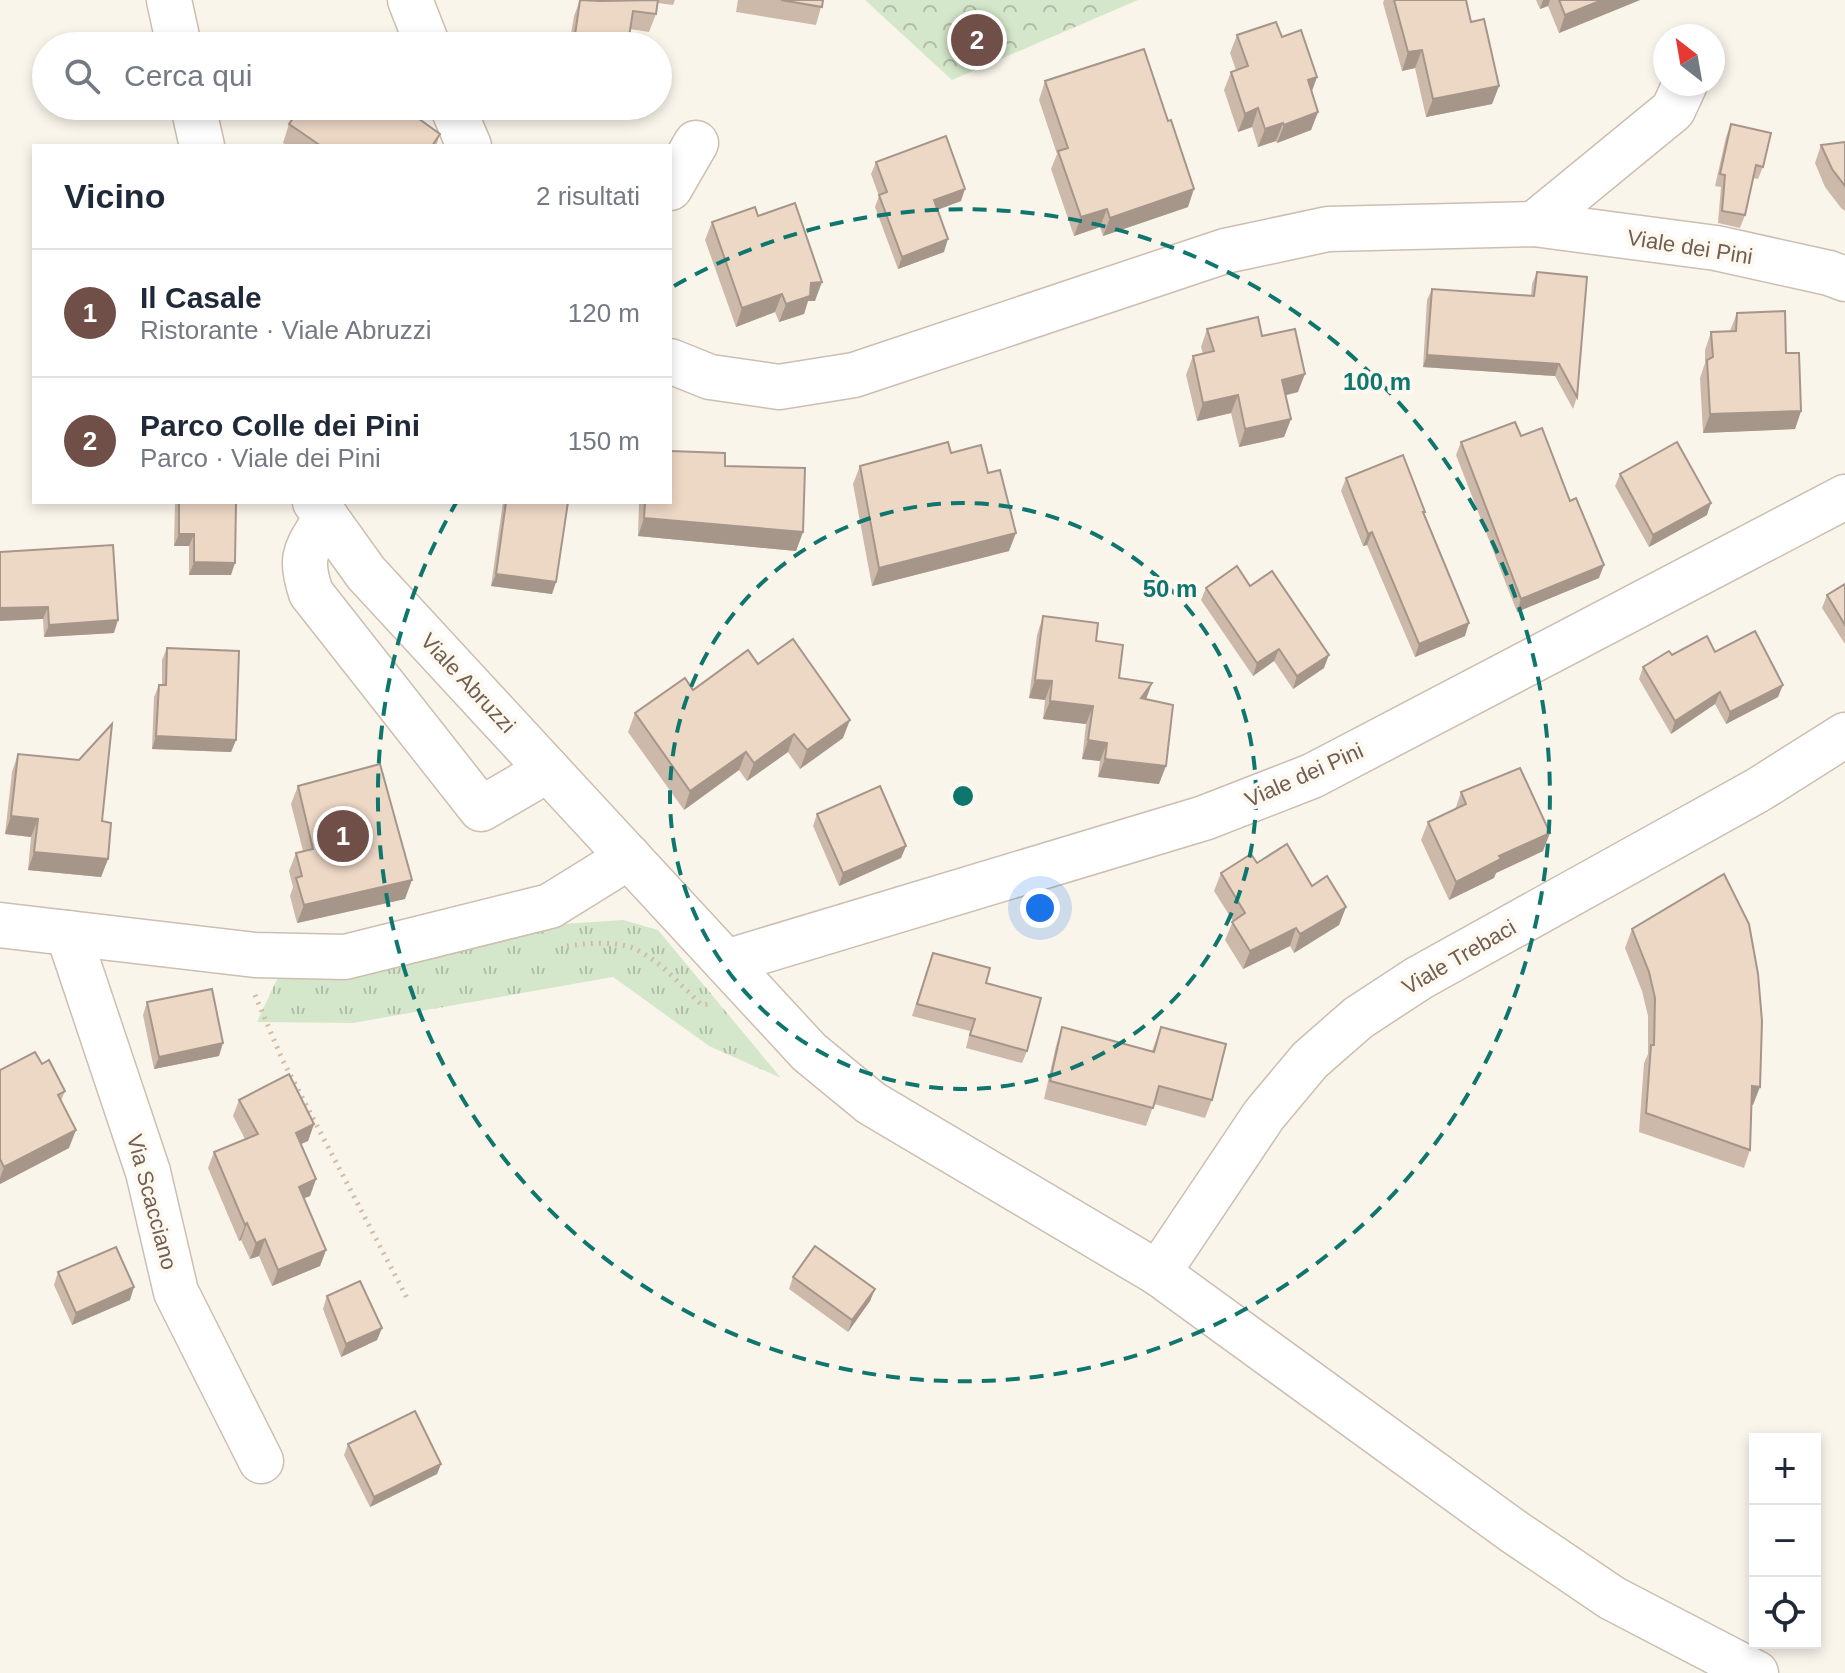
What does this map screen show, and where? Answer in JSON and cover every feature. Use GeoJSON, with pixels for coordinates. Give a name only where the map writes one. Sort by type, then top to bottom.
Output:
{"type":"FeatureCollection","features":[{"type":"Feature","properties":{"kind":"street"},"geometry":{"type":"LineString","coordinates":[[169,0],[176,32]]}},
{"type":"Feature","properties":{"kind":"street"},"geometry":{"type":"LineString","coordinates":[[410,0],[423,32]]}},
{"type":"Feature","properties":{"kind":"street"},"geometry":{"type":"LineString","coordinates":[[1534,224],[1673,110],[1679,96]]}},
{"type":"Feature","properties":{"kind":"street"},"geometry":{"type":"LineString","coordinates":[[196,120],[202,144]]}},
{"type":"Feature","properties":{"kind":"street"},"geometry":{"type":"LineString","coordinates":[[458,120],[468,144]]}},
{"type":"Feature","properties":{"kind":"street"},"geometry":{"type":"LineString","coordinates":[[672,185],[696,143]]}},
{"type":"Feature","properties":{"kind":"street","name":"Viale dei Pini"},"geometry":{"type":"LineString","coordinates":[[672,362],[710,377],[779,387],[854,375],[1225,251],[1328,229],[1534,224],[1716,248],[1845,279]]}},
{"type":"Feature","properties":{"kind":"street","name":"Viale dei Pini"},"geometry":{"type":"LineString","coordinates":[[726,962],[1204,818],[1312,776],[1845,497]]}},
{"type":"Feature","properties":{"kind":"street"},"geometry":{"type":"LineString","coordinates":[[321,510],[305,554],[304,573],[311,593],[481,809],[548,770]]}},
{"type":"Feature","properties":{"kind":"street","name":"Viale Abruzzi"},"geometry":{"type":"LineString","coordinates":[[321,510],[366,573],[809,1052],[871,1103],[1158,1273],[1513,1531],[1612,1598],[1756,1673]]}},
{"type":"Feature","properties":{"kind":"street","name":"Viale Trebaci"},"geometry":{"type":"LineString","coordinates":[[1158,1273],[1264,1115],[1310,1060],[1358,1018],[1419,978],[1758,790],[1845,735]]}},
{"type":"Feature","properties":{"kind":"street"},"geometry":{"type":"LineString","coordinates":[[0,925],[68,933],[253,966],[345,957],[550,906],[629,857]]}},
{"type":"Feature","properties":{"kind":"street","name":"Via Scacciano"},"geometry":{"type":"LineString","coordinates":[[68,933],[148,1172],[176,1292],[261,1461]]}},
{"type":"Feature","properties":{"kind":"path"},"geometry":{"type":"LineString","coordinates":[[253,966],[254,992],[282,1059],[407,1298]]}},
{"type":"Feature","properties":{"kind":"green space"},"geometry":{"type":"Polygon","coordinates":[[[865,0],[1138,0],[952,80],[865,0]]]}},
{"type":"Feature","properties":{"kind":"green space"},"geometry":{"type":"Polygon","coordinates":[[[623,920],[658,930],[781,1078],[709,1046],[613,977],[353,1023],[257,1022],[278,977],[350,976],[562,924],[623,920]]]}},
{"type":"Feature","properties":{"kind":"building"},"geometry":{"type":"Polygon","coordinates":[[[580,0],[658,0],[656,14],[633,11],[630,32],[575,32],[580,0]]]}},
{"type":"Feature","properties":{"kind":"building"},"geometry":{"type":"Polygon","coordinates":[[[781,0],[823,0],[822,7],[781,0]]]}},
{"type":"Feature","properties":{"kind":"building"},"geometry":{"type":"Polygon","coordinates":[[[1394,0],[1466,0],[1471,22],[1484,19],[1499,86],[1433,99],[1422,50],[1408,52],[1394,0]]]}},
{"type":"Feature","properties":{"kind":"building"},"geometry":{"type":"Polygon","coordinates":[[[1559,0],[1602,0],[1565,15],[1559,0]]]}},
{"type":"Feature","properties":{"kind":"building"},"geometry":{"type":"Polygon","coordinates":[[[1276,22],[1282,37],[1301,30],[1317,77],[1308,80],[1318,112],[1265,129],[1258,108],[1245,114],[1231,72],[1248,66],[1237,35],[1276,22]]]}},
{"type":"Feature","properties":{"kind":"building"},"geometry":{"type":"Polygon","coordinates":[[[1144,49],[1194,189],[1110,218],[1107,209],[1081,217],[1058,151],[1068,148],[1045,81],[1144,49]]]}},
{"type":"Feature","properties":{"kind":"building"},"geometry":{"type":"Polygon","coordinates":[[[292,120],[420,120],[440,134],[433,144],[318,144],[289,124],[292,120]]]}},
{"type":"Feature","properties":{"kind":"building"},"geometry":{"type":"Polygon","coordinates":[[[1731,124],[1771,133],[1763,167],[1756,165],[1745,215],[1722,211],[1725,175],[1720,174],[1731,124]]]}},
{"type":"Feature","properties":{"kind":"building"},"geometry":{"type":"Polygon","coordinates":[[[946,136],[965,189],[934,200],[948,239],[902,257],[879,195],[887,192],[876,162],[946,136]]]}},
{"type":"Feature","properties":{"kind":"building"},"geometry":{"type":"Polygon","coordinates":[[[1845,142],[1845,186],[1832,169],[1821,145],[1845,142]]]}},
{"type":"Feature","properties":{"kind":"building"},"geometry":{"type":"Polygon","coordinates":[[[795,203],[822,282],[811,283],[810,296],[786,304],[782,294],[742,308],[712,222],[755,207],[758,216],[795,203]]]}},
{"type":"Feature","properties":{"kind":"building"},"geometry":{"type":"Polygon","coordinates":[[[1537,272],[1587,277],[1577,397],[1559,364],[1427,355],[1432,289],[1534,296],[1537,272]]]}},
{"type":"Feature","properties":{"kind":"building"},"geometry":{"type":"Polygon","coordinates":[[[1785,311],[1786,353],[1799,353],[1801,411],[1710,414],[1707,360],[1713,357],[1711,332],[1736,331],[1737,313],[1785,311]]]}},
{"type":"Feature","properties":{"kind":"building"},"geometry":{"type":"Polygon","coordinates":[[[1258,317],[1262,336],[1295,329],[1305,374],[1282,380],[1291,419],[1245,429],[1238,395],[1203,403],[1193,356],[1214,351],[1207,329],[1258,317]]]}},
{"type":"Feature","properties":{"kind":"building"},"geometry":{"type":"Polygon","coordinates":[[[1515,422],[1521,436],[1542,428],[1570,501],[1576,498],[1604,565],[1521,599],[1461,442],[1515,422]]]}},
{"type":"Feature","properties":{"kind":"building"},"geometry":{"type":"Polygon","coordinates":[[[948,442],[951,453],[981,445],[988,473],[1000,470],[1016,533],[879,568],[860,466],[948,442]]]}},
{"type":"Feature","properties":{"kind":"building"},"geometry":{"type":"Polygon","coordinates":[[[1677,442],[1711,503],[1653,535],[1620,474],[1677,442]]]}},
{"type":"Feature","properties":{"kind":"building"},"geometry":{"type":"Polygon","coordinates":[[[672,451],[725,453],[725,466],[805,468],[803,532],[644,518],[645,504],[672,504],[672,451]]]}},
{"type":"Feature","properties":{"kind":"building"},"geometry":{"type":"Polygon","coordinates":[[[1403,455],[1469,623],[1419,644],[1372,532],[1368,534],[1346,478],[1403,455]]]}},
{"type":"Feature","properties":{"kind":"building"},"geometry":{"type":"Polygon","coordinates":[[[179,504],[236,504],[235,563],[194,562],[194,534],[179,534],[179,504]]]}},
{"type":"Feature","properties":{"kind":"building"},"geometry":{"type":"Polygon","coordinates":[[[506,504],[568,504],[556,582],[496,574],[506,504]]]}},
{"type":"Feature","properties":{"kind":"building"},"geometry":{"type":"Polygon","coordinates":[[[113,545],[118,620],[49,625],[48,607],[0,608],[0,552],[113,545]]]}},
{"type":"Feature","properties":{"kind":"building"},"geometry":{"type":"Polygon","coordinates":[[[1237,566],[1250,586],[1272,571],[1329,655],[1297,676],[1279,649],[1257,663],[1206,588],[1237,566]]]}},
{"type":"Feature","properties":{"kind":"building"},"geometry":{"type":"Polygon","coordinates":[[[1845,584],[1845,625],[1827,595],[1845,584]]]}},
{"type":"Feature","properties":{"kind":"building"},"geometry":{"type":"Polygon","coordinates":[[[1043,616],[1098,623],[1096,641],[1123,645],[1119,678],[1152,683],[1141,698],[1173,705],[1166,766],[1105,759],[1107,743],[1088,740],[1093,706],[1050,701],[1052,681],[1035,680],[1043,616]]]}},
{"type":"Feature","properties":{"kind":"building"},"geometry":{"type":"Polygon","coordinates":[[[1755,631],[1783,685],[1730,712],[1720,692],[1675,721],[1643,667],[1669,651],[1672,655],[1707,636],[1715,652],[1755,631]]]}},
{"type":"Feature","properties":{"kind":"building"},"geometry":{"type":"Polygon","coordinates":[[[793,639],[850,720],[807,750],[794,734],[754,763],[746,752],[690,791],[635,713],[685,678],[693,690],[748,650],[758,664],[793,639]]]}},
{"type":"Feature","properties":{"kind":"building"},"geometry":{"type":"Polygon","coordinates":[[[167,648],[239,651],[236,740],[156,736],[159,685],[166,685],[167,648]]]}},
{"type":"Feature","properties":{"kind":"building"},"geometry":{"type":"Polygon","coordinates":[[[112,724],[102,821],[111,823],[108,859],[34,852],[38,819],[11,816],[18,754],[79,760],[112,724]]]}},
{"type":"Feature","properties":{"kind":"building"},"geometry":{"type":"Polygon","coordinates":[[[380,764],[412,880],[304,905],[296,878],[302,876],[296,853],[313,849],[298,786],[380,764]]]}},
{"type":"Feature","properties":{"kind":"building"},"geometry":{"type":"Polygon","coordinates":[[[1520,768],[1550,833],[1499,856],[1501,859],[1456,882],[1428,822],[1466,804],[1461,792],[1520,768]]]}},
{"type":"Feature","properties":{"kind":"building"},"geometry":{"type":"Polygon","coordinates":[[[880,786],[906,846],[843,873],[817,814],[880,786]]]}},
{"type":"Feature","properties":{"kind":"building"},"geometry":{"type":"Polygon","coordinates":[[[1287,844],[1312,886],[1327,876],[1346,907],[1300,934],[1296,928],[1250,951],[1232,922],[1245,913],[1221,873],[1251,854],[1257,863],[1287,844]]]}},
{"type":"Feature","properties":{"kind":"building"},"geometry":{"type":"Polygon","coordinates":[[[1724,874],[1749,924],[1758,974],[1762,1021],[1760,1087],[1752,1086],[1750,1150],[1646,1113],[1651,1045],[1654,1045],[1655,998],[1649,972],[1632,929],[1724,874]]]}},
{"type":"Feature","properties":{"kind":"building"},"geometry":{"type":"Polygon","coordinates":[[[933,953],[990,968],[986,983],[1041,998],[1027,1051],[970,1035],[975,1019],[917,1004],[933,953]]]}},
{"type":"Feature","properties":{"kind":"building"},"geometry":{"type":"Polygon","coordinates":[[[212,989],[223,1043],[159,1057],[147,1002],[212,989]]]}},
{"type":"Feature","properties":{"kind":"building"},"geometry":{"type":"Polygon","coordinates":[[[1062,1027],[1154,1052],[1161,1027],[1226,1044],[1212,1100],[1159,1086],[1153,1108],[1050,1081],[1062,1027]]]}},
{"type":"Feature","properties":{"kind":"building"},"geometry":{"type":"Polygon","coordinates":[[[35,1052],[42,1064],[49,1060],[65,1091],[58,1095],[76,1130],[4,1167],[0,1159],[0,1070],[35,1052]]]}},
{"type":"Feature","properties":{"kind":"building"},"geometry":{"type":"Polygon","coordinates":[[[289,1074],[314,1124],[296,1133],[316,1179],[299,1187],[326,1250],[278,1270],[265,1239],[256,1243],[247,1223],[245,1225],[214,1152],[258,1134],[239,1100],[289,1074]]]}},
{"type":"Feature","properties":{"kind":"building"},"geometry":{"type":"Polygon","coordinates":[[[815,1246],[875,1289],[852,1320],[793,1277],[815,1246]]]}},
{"type":"Feature","properties":{"kind":"building"},"geometry":{"type":"Polygon","coordinates":[[[116,1247],[134,1287],[76,1313],[58,1272],[116,1247]]]}},
{"type":"Feature","properties":{"kind":"building"},"geometry":{"type":"Polygon","coordinates":[[[360,1281],[382,1328],[346,1344],[327,1296],[360,1281]]]}},
{"type":"Feature","properties":{"kind":"building"},"geometry":{"type":"Polygon","coordinates":[[[415,1411],[441,1464],[374,1497],[348,1444],[415,1411]]]}},
{"type":"Feature","properties":{"kind":"place","name":"Parco Colle dei Pini"},"geometry":{"type":"Point","coordinates":[977,40]}},
{"type":"Feature","properties":{"kind":"place","name":"Il Casale"},"geometry":{"type":"Point","coordinates":[343,836]}}]}
